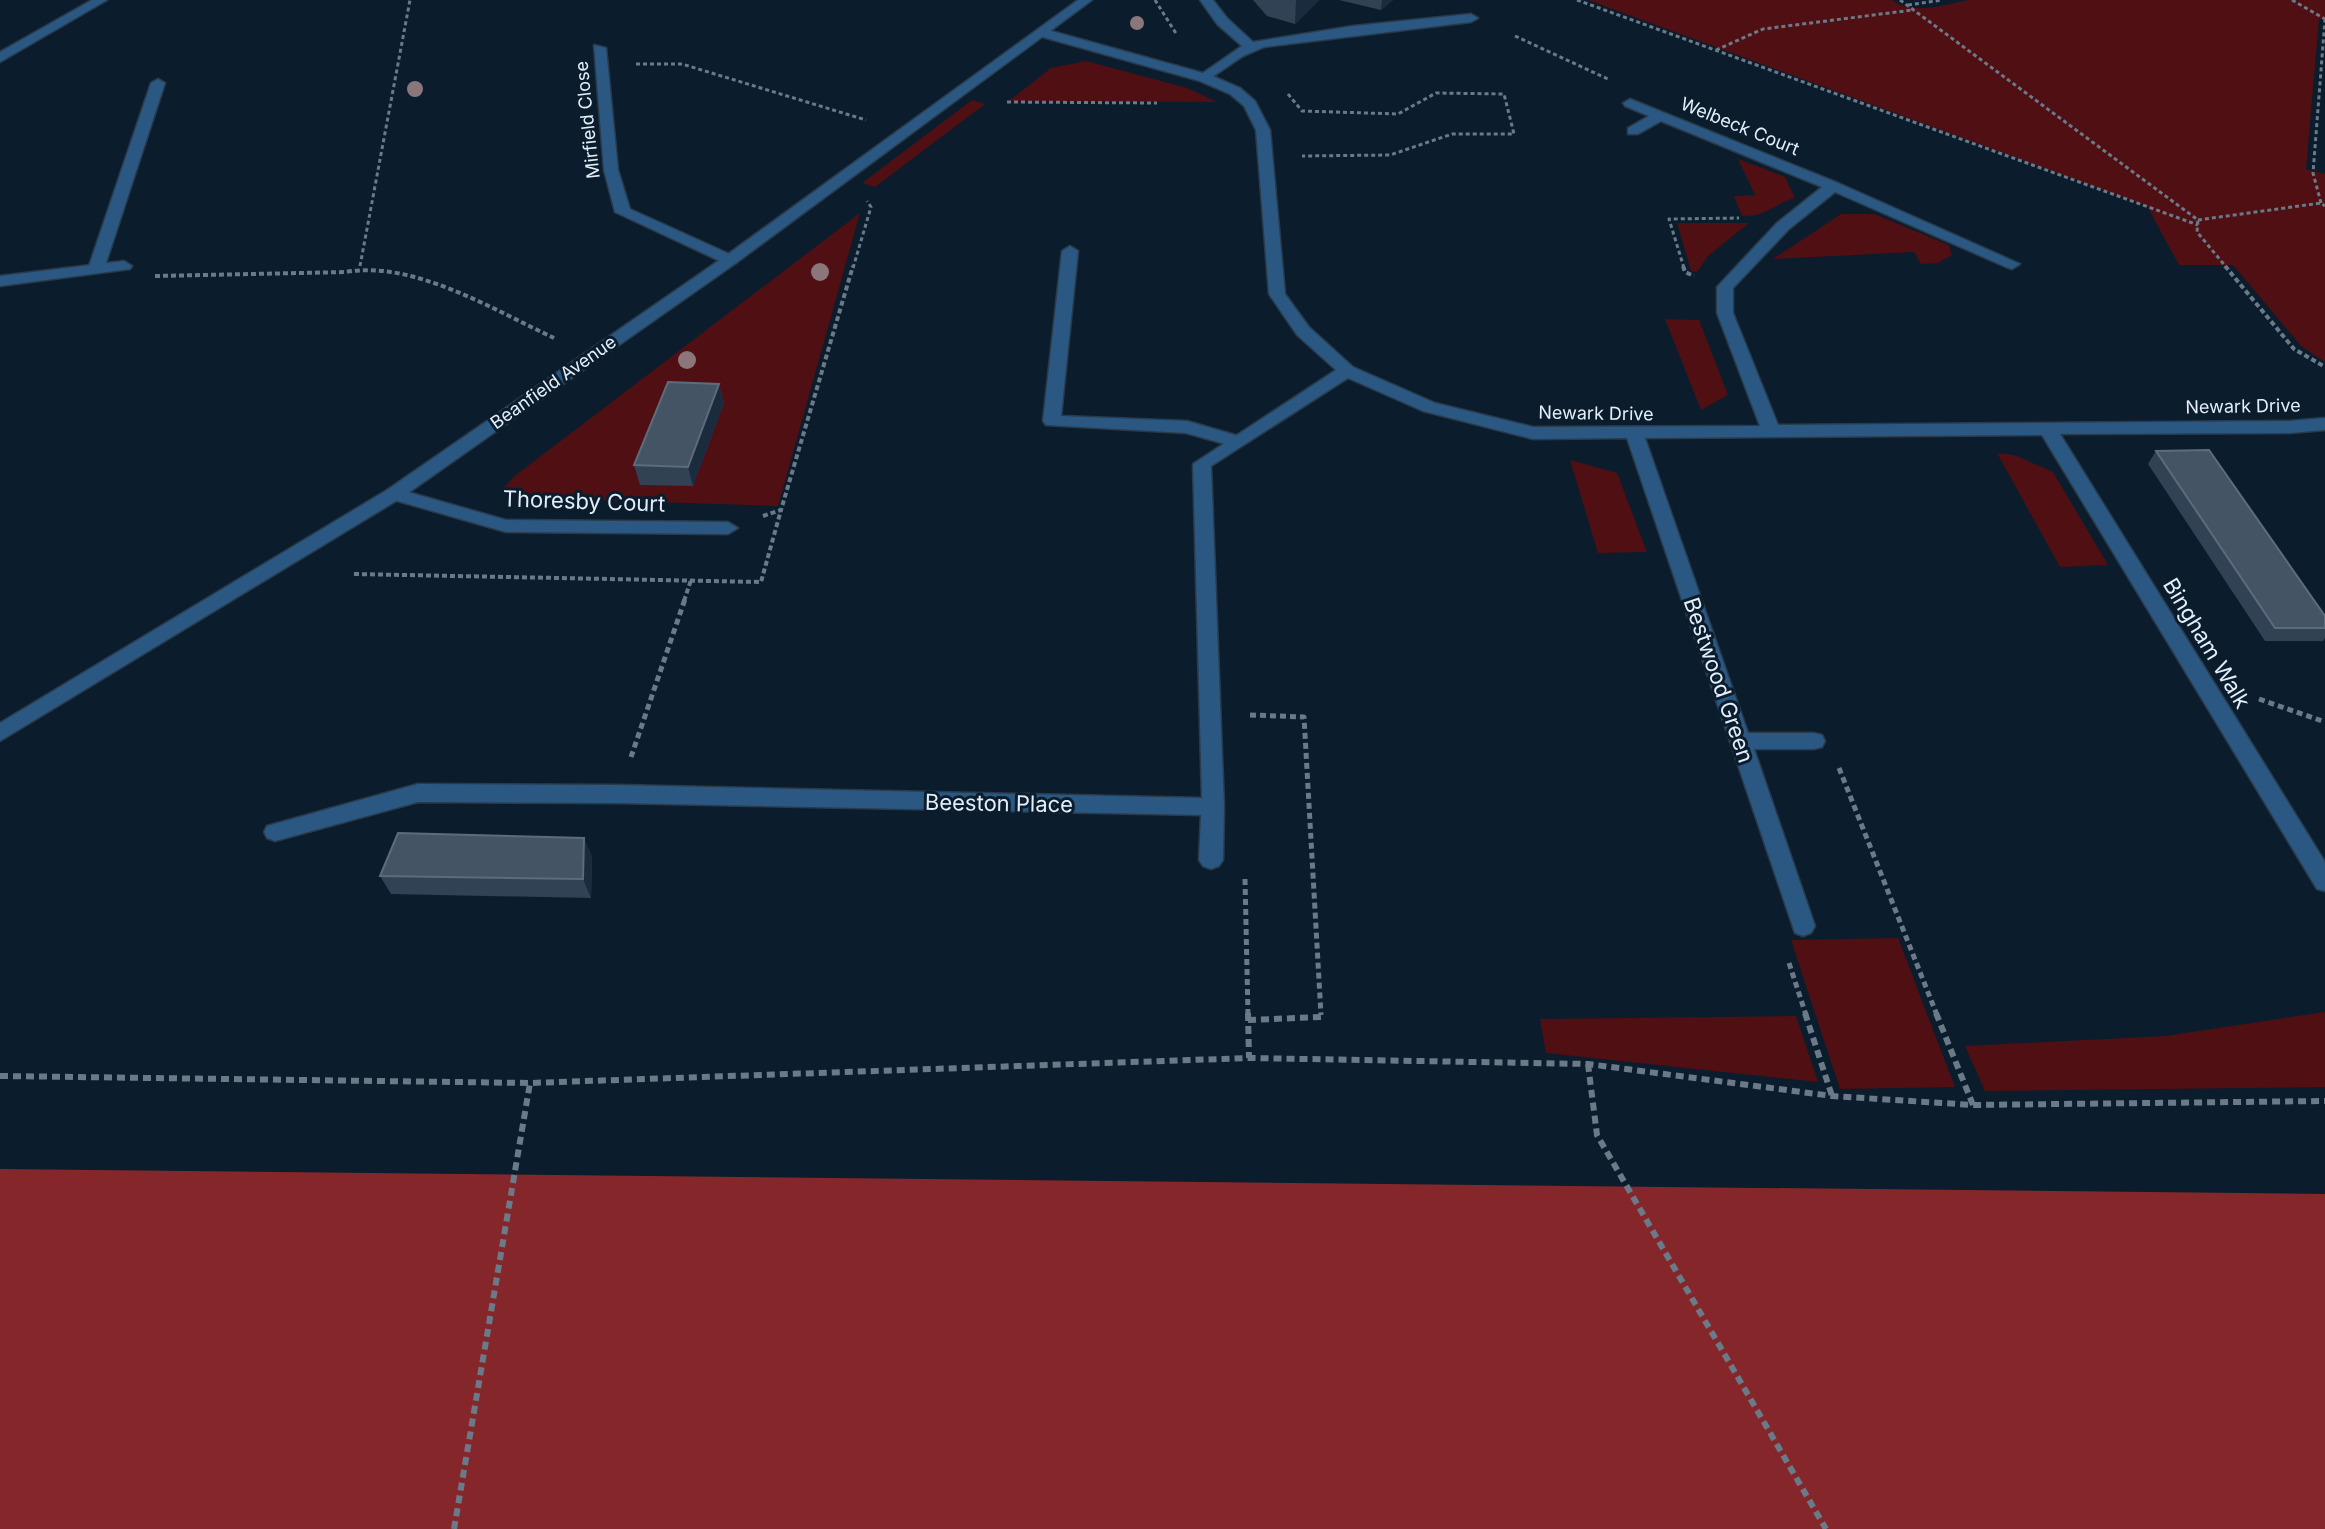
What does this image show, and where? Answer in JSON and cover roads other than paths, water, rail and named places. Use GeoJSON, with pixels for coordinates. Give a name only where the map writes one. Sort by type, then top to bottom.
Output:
{"type":"FeatureCollection","features":[{"type":"Feature","properties":{"kind":"street"},"geometry":{"type":"LineString","coordinates":[[0,58],[101,0]]}},
{"type":"Feature","properties":{"kind":"street","name":"Beanfield Avenue"},"geometry":{"type":"LineString","coordinates":[[0,733],[394,494],[730,260],[1086,0]]}},
{"type":"Feature","properties":{"kind":"street"},"geometry":{"type":"LineString","coordinates":[[1206,0],[1222,21],[1250,46]]}},
{"type":"Feature","properties":{"kind":"street"},"geometry":{"type":"LineString","coordinates":[[1205,78],[1250,46],[1353,30],[1471,18]]}},
{"type":"Feature","properties":{"kind":"street","name":"Newark Drive"},"geometry":{"type":"LineString","coordinates":[[1044,33],[1205,78],[1235,91],[1250,104],[1263,130],[1277,294],[1303,331],[1347,371],[1429,407],[1533,433],[1772,433],[2325,424]]}},
{"type":"Feature","properties":{"kind":"street","name":"Mirfield Close"},"geometry":{"type":"LineString","coordinates":[[599,48],[611,170],[623,212],[730,260]]}},
{"type":"Feature","properties":{"kind":"street"},"geometry":{"type":"LineString","coordinates":[[100,268],[158,83]]}},
{"type":"Feature","properties":{"kind":"street","name":"Welbeck Court"},"geometry":{"type":"LineString","coordinates":[[1630,103],[2012,264]]}},
{"type":"Feature","properties":{"kind":"street"},"geometry":{"type":"LineString","coordinates":[[1633,131],[1661,115]]}},
{"type":"Feature","properties":{"kind":"street"},"geometry":{"type":"LineString","coordinates":[[1772,433],[1725,313],[1725,287],[1783,226],[1833,186]]}},
{"type":"Feature","properties":{"kind":"street"},"geometry":{"type":"LineString","coordinates":[[1070,251],[1052,421],[1187,427],[1236,441]]}},
{"type":"Feature","properties":{"kind":"street"},"geometry":{"type":"LineString","coordinates":[[0,281],[124,266]]}},
{"type":"Feature","properties":{"kind":"street"},"geometry":{"type":"LineString","coordinates":[[1211,860],[1213,807],[1202,464],[1347,371]]}},
{"type":"Feature","properties":{"kind":"street","name":"Bingham Walk"},"geometry":{"type":"LineString","coordinates":[[2048,429],[2325,882]]}},
{"type":"Feature","properties":{"kind":"street","name":"Bestwood Green"},"geometry":{"type":"LineString","coordinates":[[1635,434],[1803,926]]}},
{"type":"Feature","properties":{"kind":"street","name":"Thoresby Court"},"geometry":{"type":"LineString","coordinates":[[394,494],[506,526],[728,528]]}},
{"type":"Feature","properties":{"kind":"street"},"geometry":{"type":"LineString","coordinates":[[1740,741],[1814,741]]}},
{"type":"Feature","properties":{"kind":"street","name":"Beeston Place"},"geometry":{"type":"LineString","coordinates":[[275,832],[418,793],[618,794],[1213,807]]}}]}
